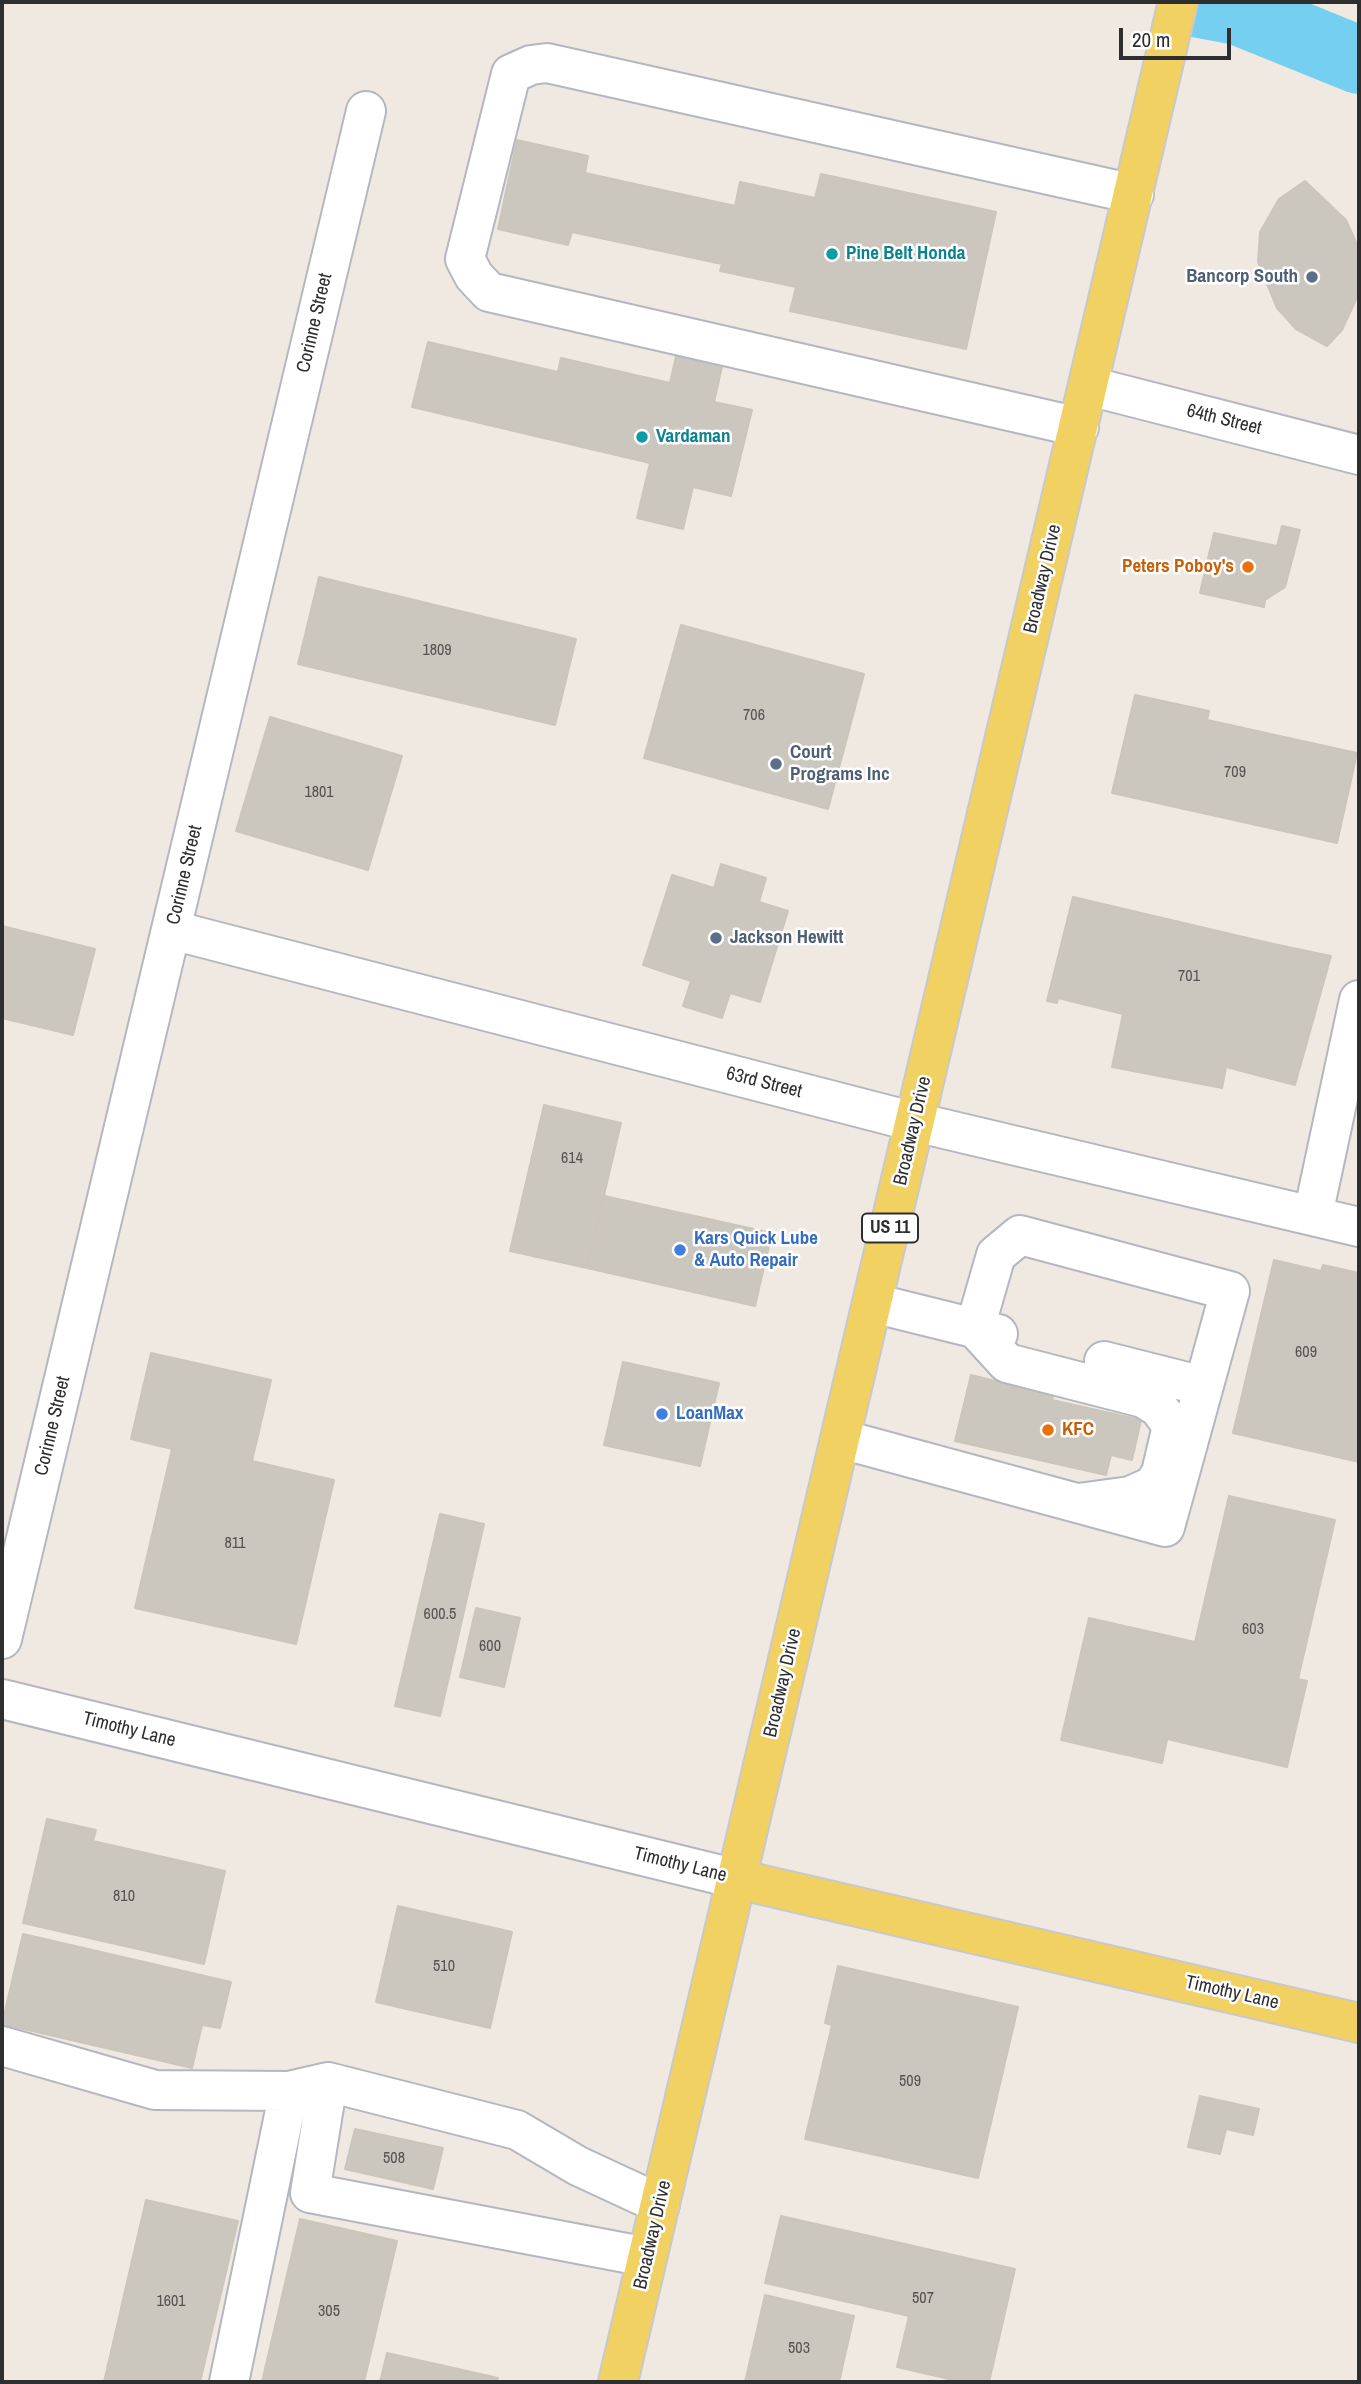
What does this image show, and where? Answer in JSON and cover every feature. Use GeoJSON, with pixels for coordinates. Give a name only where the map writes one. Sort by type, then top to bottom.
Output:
{"type":"FeatureCollection","features":[{"type":"Feature","properties":{"kind":"main road","name":"Broadway Drive"},"geometry":{"type":"LineString","coordinates":[[618,2382],[1178,2]]}},
{"type":"Feature","properties":{"kind":"main road","name":"Timothy Lane"},"geometry":{"type":"LineString","coordinates":[[737,1879],[1359,2023]]}},
{"type":"Feature","properties":{"kind":"street"},"geometry":{"type":"LineString","coordinates":[[1079,427],[489,292],[474,276],[465,259],[511,74],[531,65],[547,63],[1134,194]]}},
{"type":"Feature","properties":{"kind":"street","name":"Corinne Street"},"geometry":{"type":"LineString","coordinates":[[2,1639],[366,111]]}},
{"type":"Feature","properties":{"kind":"street","name":"64th Street"},"geometry":{"type":"LineString","coordinates":[[1089,386],[1359,454]]}},
{"type":"Feature","properties":{"kind":"street","name":"63rd Street"},"geometry":{"type":"LineString","coordinates":[[172,930],[915,1122],[1359,1227]]}},
{"type":"Feature","properties":{"kind":"street"},"geometry":{"type":"LineString","coordinates":[[1313,1215],[1359,1000]]}},
{"type":"Feature","properties":{"kind":"street"},"geometry":{"type":"LineString","coordinates":[[841,1440],[1165,1527],[1230,1291],[1020,1235],[996,1255],[975,1328]]}},
{"type":"Feature","properties":{"kind":"street"},"geometry":{"type":"LineString","coordinates":[[873,1303],[1203,1386]]}},
{"type":"Feature","properties":{"kind":"street"},"geometry":{"type":"LineString","coordinates":[[975,1328],[1007,1363],[1143,1398],[1159,1408],[1172,1426],[1161,1474],[1153,1486],[1130,1496],[1079,1503]]}},
{"type":"Feature","properties":{"kind":"street","name":"Timothy Lane"},"geometry":{"type":"LineString","coordinates":[[2,1699],[737,1879]]}},
{"type":"Feature","properties":{"kind":"street"},"geometry":{"type":"LineString","coordinates":[[2,2046],[155,2090],[289,2091],[328,2082],[517,2130],[578,2166],[660,2204]]}},
{"type":"Feature","properties":{"kind":"street"},"geometry":{"type":"LineString","coordinates":[[328,2082],[310,2193],[647,2257]]}},
{"type":"Feature","properties":{"kind":"street"},"geometry":{"type":"LineString","coordinates":[[229,2382],[289,2091]]}},
{"type":"Feature","properties":{"kind":"building","name":"Pine Belt Honda"},"geometry":{"type":"Polygon","coordinates":[[[517,140],[588,156],[585,173],[735,206],[740,182],[815,198],[821,174],[996,212],[966,349],[790,311],[796,287],[720,271],[722,264],[572,232],[568,245],[498,229],[517,140]]]}},
{"type":"Feature","properties":{"kind":"building","name":"Bancorp South"},"geometry":{"type":"Polygon","coordinates":[[[1305,181],[1346,220],[1359,249],[1359,293],[1342,330],[1327,346],[1296,329],[1277,308],[1258,262],[1260,232],[1279,199],[1305,181]]]}},
{"type":"Feature","properties":{"kind":"building","name":"Vardaman"},"geometry":{"type":"Polygon","coordinates":[[[428,342],[558,372],[561,358],[670,383],[678,347],[724,358],[714,402],[752,410],[731,496],[693,487],[683,529],[637,518],[650,463],[412,407],[428,342]]]}},
{"type":"Feature","properties":{"kind":"building","name":"Peters Poboy's"},"geometry":{"type":"Polygon","coordinates":[[[1282,526],[1300,530],[1285,587],[1265,600],[1264,607],[1200,593],[1214,533],[1277,546],[1282,526]]]}},
{"type":"Feature","properties":{"kind":"building"},"geometry":{"type":"Polygon","coordinates":[[[319,577],[576,639],[555,725],[298,664],[319,577]]]}},
{"type":"Feature","properties":{"kind":"building"},"geometry":{"type":"Polygon","coordinates":[[[681,625],[864,674],[828,809],[644,758],[681,625]]]}},
{"type":"Feature","properties":{"kind":"building"},"geometry":{"type":"Polygon","coordinates":[[[1135,695],[1209,711],[1207,720],[1357,753],[1337,843],[1112,793],[1135,695]]]}},
{"type":"Feature","properties":{"kind":"building"},"geometry":{"type":"Polygon","coordinates":[[[270,717],[402,756],[368,870],[236,831],[270,717]]]}},
{"type":"Feature","properties":{"kind":"building","name":"Jackson Hewitt"},"geometry":{"type":"Polygon","coordinates":[[[721,864],[766,878],[759,902],[788,911],[760,1002],[730,993],[722,1018],[683,1006],[691,981],[643,965],[672,875],[714,888],[721,864]]]}},
{"type":"Feature","properties":{"kind":"building"},"geometry":{"type":"Polygon","coordinates":[[[1073,897],[1331,956],[1295,1085],[1226,1067],[1222,1088],[1112,1067],[1123,1014],[1058,998],[1057,1003],[1047,1001],[1073,897]]]}},
{"type":"Feature","properties":{"kind":"building"},"geometry":{"type":"Polygon","coordinates":[[[2,926],[95,949],[73,1035],[2,1018],[2,926]]]}},
{"type":"Feature","properties":{"kind":"building"},"geometry":{"type":"Polygon","coordinates":[[[544,1105],[621,1123],[587,1268],[510,1251],[544,1105]]]}},
{"type":"Feature","properties":{"kind":"building","name":"Kars Quick Lube & Auto Repair"},"geometry":{"type":"Polygon","coordinates":[[[604,1196],[772,1233],[755,1306],[587,1268],[604,1196]]]}},
{"type":"Feature","properties":{"kind":"building"},"geometry":{"type":"Polygon","coordinates":[[[1274,1260],[1321,1271],[1323,1265],[1359,1273],[1359,1462],[1233,1433],[1274,1260]]]}},
{"type":"Feature","properties":{"kind":"building"},"geometry":{"type":"Polygon","coordinates":[[[151,1353],[271,1380],[252,1461],[334,1480],[296,1644],[135,1608],[172,1449],[131,1439],[151,1353]]]}},
{"type":"Feature","properties":{"kind":"building","name":"LoanMax"},"geometry":{"type":"Polygon","coordinates":[[[623,1362],[719,1383],[700,1466],[604,1445],[623,1362]]]}},
{"type":"Feature","properties":{"kind":"building","name":"KFC"},"geometry":{"type":"Polygon","coordinates":[[[1018,1374],[1056,1383],[1052,1400],[1141,1420],[1132,1460],[1111,1455],[1106,1475],[955,1441],[971,1375],[1015,1386],[1018,1374]]]}},
{"type":"Feature","properties":{"kind":"building"},"geometry":{"type":"Polygon","coordinates":[[[1229,1496],[1335,1520],[1298,1679],[1307,1681],[1287,1767],[1167,1739],[1162,1763],[1061,1740],[1089,1618],[1195,1642],[1229,1496]]]}},
{"type":"Feature","properties":{"kind":"building"},"geometry":{"type":"Polygon","coordinates":[[[440,1514],[484,1524],[440,1716],[395,1706],[440,1514]]]}},
{"type":"Feature","properties":{"kind":"building"},"geometry":{"type":"Polygon","coordinates":[[[476,1608],[520,1618],[504,1687],[460,1677],[476,1608]]]}},
{"type":"Feature","properties":{"kind":"building"},"geometry":{"type":"Polygon","coordinates":[[[47,1819],[96,1830],[93,1841],[225,1871],[204,1964],[23,1923],[47,1819]]]}},
{"type":"Feature","properties":{"kind":"building"},"geometry":{"type":"Polygon","coordinates":[[[398,1906],[512,1932],[490,2028],[376,2002],[398,1906]]]}},
{"type":"Feature","properties":{"kind":"building"},"geometry":{"type":"Polygon","coordinates":[[[23,1934],[231,1982],[220,2028],[202,2025],[192,2068],[2,2024],[23,1934]]]}},
{"type":"Feature","properties":{"kind":"building"},"geometry":{"type":"Polygon","coordinates":[[[838,1966],[1018,2007],[978,2178],[805,2139],[832,2025],[825,2023],[838,1966]]]}},
{"type":"Feature","properties":{"kind":"building"},"geometry":{"type":"Polygon","coordinates":[[[1200,2096],[1259,2109],[1253,2135],[1226,2129],[1220,2154],[1188,2147],[1200,2096]]]}},
{"type":"Feature","properties":{"kind":"building"},"geometry":{"type":"Polygon","coordinates":[[[355,2129],[443,2148],[433,2189],[345,2169],[355,2129]]]}},
{"type":"Feature","properties":{"kind":"building"},"geometry":{"type":"Polygon","coordinates":[[[146,2200],[238,2221],[200,2382],[104,2382],[146,2200]]]}},
{"type":"Feature","properties":{"kind":"building"},"geometry":{"type":"Polygon","coordinates":[[[781,2216],[1015,2269],[989,2382],[962,2382],[897,2367],[909,2316],[765,2283],[781,2216]]]}},
{"type":"Feature","properties":{"kind":"building"},"geometry":{"type":"Polygon","coordinates":[[[300,2219],[397,2241],[364,2382],[262,2382],[300,2219]]]}},
{"type":"Feature","properties":{"kind":"building"},"geometry":{"type":"Polygon","coordinates":[[[765,2295],[854,2316],[839,2382],[745,2382],[765,2295]]]}},
{"type":"Feature","properties":{"kind":"building"},"geometry":{"type":"Polygon","coordinates":[[[387,2353],[498,2378],[497,2382],[380,2382],[387,2353]]]}},
{"type":"Feature","properties":{"kind":"waterway"},"geometry":{"type":"LineString","coordinates":[[1190,2],[1238,11],[1359,60]]}},
{"type":"Feature","properties":{"kind":"place","name":"Pine Belt Honda"},"geometry":{"type":"Point","coordinates":[832,254]}},
{"type":"Feature","properties":{"kind":"place","name":"Bancorp South"},"geometry":{"type":"Point","coordinates":[1312,277]}},
{"type":"Feature","properties":{"kind":"place","name":"Vardaman"},"geometry":{"type":"Point","coordinates":[642,437]}},
{"type":"Feature","properties":{"kind":"place","name":"Peters Poboy's"},"geometry":{"type":"Point","coordinates":[1248,567]}},
{"type":"Feature","properties":{"kind":"place","name":"Court Programs Inc"},"geometry":{"type":"Point","coordinates":[776,764]}},
{"type":"Feature","properties":{"kind":"place","name":"Jackson Hewitt"},"geometry":{"type":"Point","coordinates":[716,938]}},
{"type":"Feature","properties":{"kind":"place","name":"Kars Quick Lube & Auto Repair"},"geometry":{"type":"Point","coordinates":[680,1250]}},
{"type":"Feature","properties":{"kind":"place","name":"LoanMax"},"geometry":{"type":"Point","coordinates":[662,1414]}},
{"type":"Feature","properties":{"kind":"place","name":"KFC"},"geometry":{"type":"Point","coordinates":[1048,1430]}}]}
